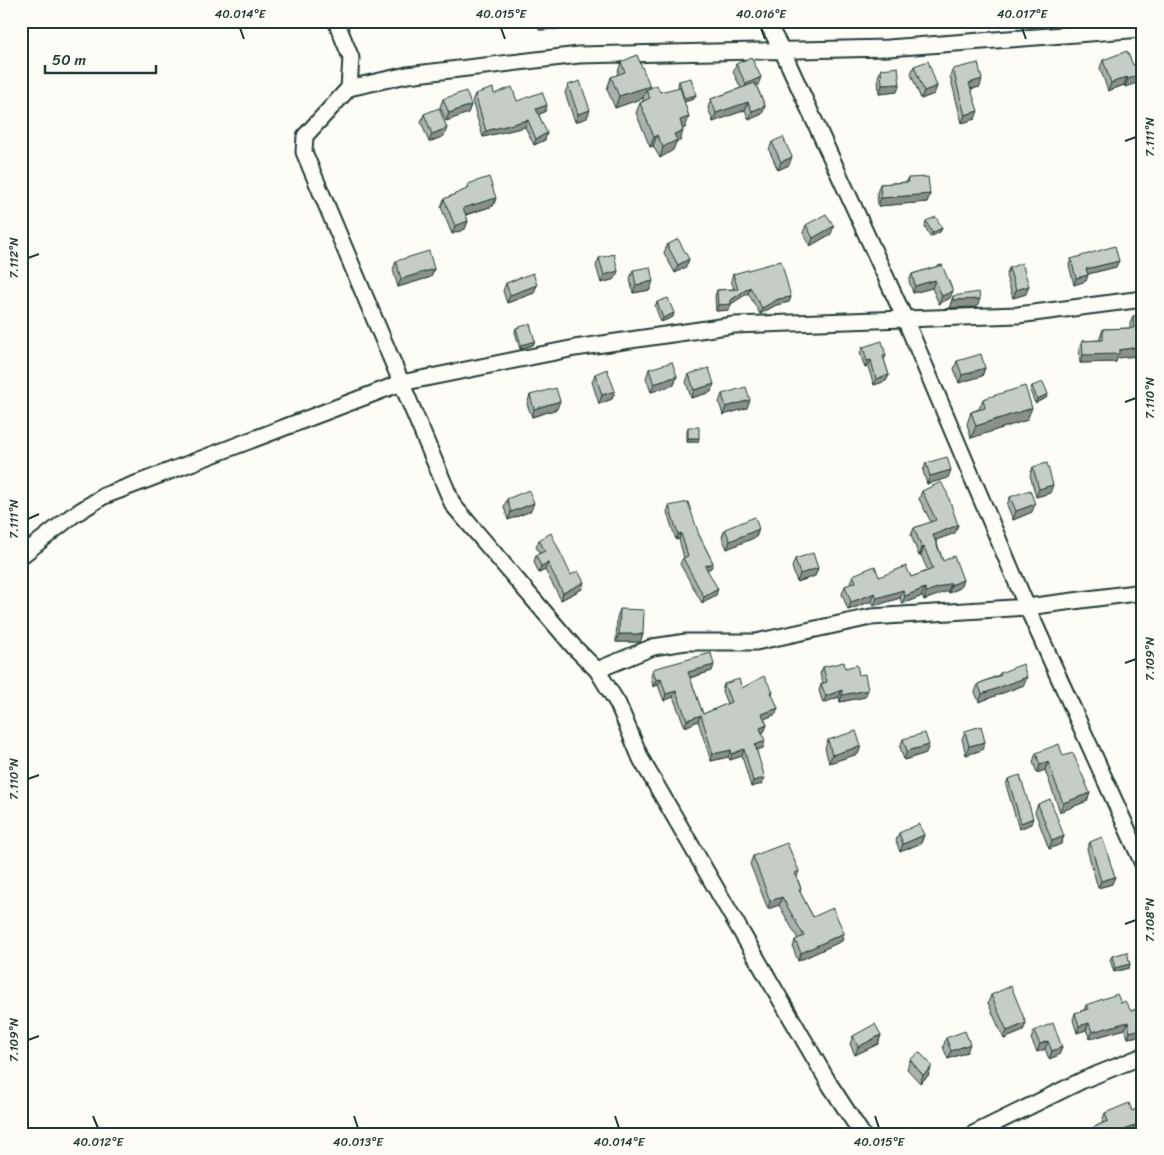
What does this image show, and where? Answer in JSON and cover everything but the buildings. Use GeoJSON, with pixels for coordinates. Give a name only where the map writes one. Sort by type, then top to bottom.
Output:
{"type":"FeatureCollection","features":[{"type":"Feature","properties":{"kind":"street"},"geometry":{"type":"LineString","coordinates":[[336,21],[351,58],[349,88]]}},
{"type":"Feature","properties":{"kind":"street"},"geometry":{"type":"LineString","coordinates":[[766,21],[782,50],[905,319],[1027,607],[1143,864]]}},
{"type":"Feature","properties":{"kind":"street"},"geometry":{"type":"LineString","coordinates":[[862,1134],[830,1085],[640,759],[618,704],[597,670],[574,647],[453,505],[304,152],[305,136],[349,88],[407,75],[579,55],[888,48],[1143,29]]}},
{"type":"Feature","properties":{"kind":"street"},"geometry":{"type":"LineString","coordinates":[[21,556],[72,516],[104,496],[401,383],[574,348],[734,325],[1018,315],[1143,299]]}},
{"type":"Feature","properties":{"kind":"street"},"geometry":{"type":"LineString","coordinates":[[597,670],[653,647],[686,642],[756,642],[871,617],[1027,607],[1143,592]]}},
{"type":"Feature","properties":{"kind":"street"},"geometry":{"type":"LineString","coordinates":[[973,1134],[1083,1080],[1143,1056]]}}]}
